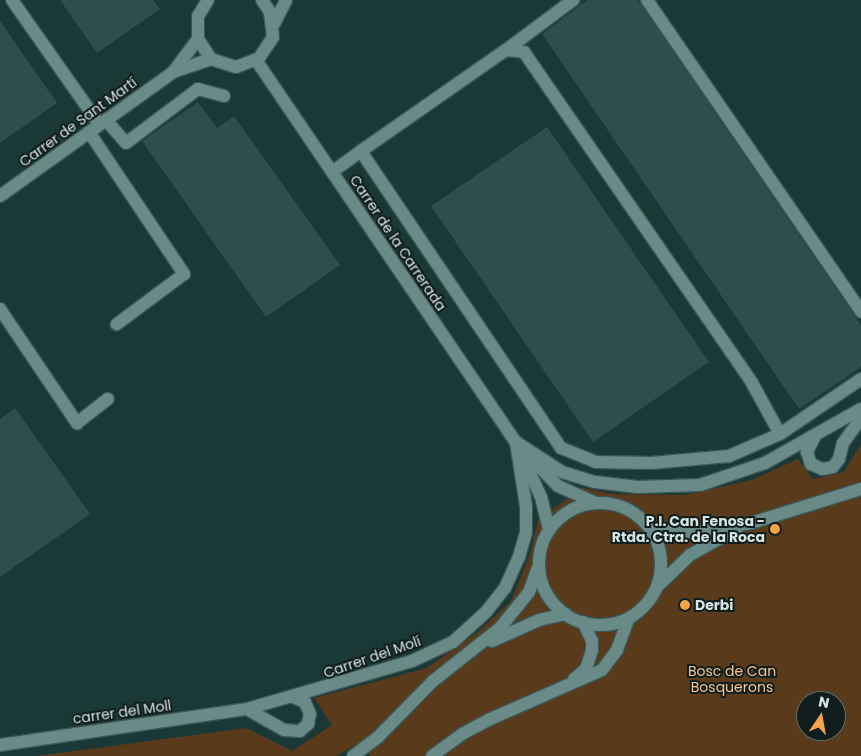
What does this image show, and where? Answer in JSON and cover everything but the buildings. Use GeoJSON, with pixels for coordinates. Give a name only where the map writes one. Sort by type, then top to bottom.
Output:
{"type":"FeatureCollection","features":[{"type":"Feature","properties":{"kind":"street"},"geometry":{"type":"LineString","coordinates":[[12,0],[98,125],[184,274],[117,324]]}},
{"type":"Feature","properties":{"kind":"street"},"geometry":{"type":"LineString","coordinates":[[208,0],[198,16],[198,39],[212,59],[236,67],[256,60],[268,48],[274,24],[286,0]]}},
{"type":"Feature","properties":{"kind":"street"},"geometry":{"type":"LineString","coordinates":[[262,0],[270,12],[274,24]]}},
{"type":"Feature","properties":{"kind":"street"},"geometry":{"type":"LineString","coordinates":[[332,172],[506,50],[573,0]]}},
{"type":"Feature","properties":{"kind":"street"},"geometry":{"type":"LineString","coordinates":[[647,0],[861,311]]}},
{"type":"Feature","properties":{"kind":"street","name":"Carrer de Sant Martí"},"geometry":{"type":"LineString","coordinates":[[173,72],[198,39]]}},
{"type":"Feature","properties":{"kind":"street"},"geometry":{"type":"LineString","coordinates":[[506,50],[524,52],[752,383],[780,434]]}},
{"type":"Feature","properties":{"kind":"street","name":"Carrer de Sant Martí"},"geometry":{"type":"LineString","coordinates":[[0,196],[173,72],[212,59]]}},
{"type":"Feature","properties":{"kind":"street","name":"Carrer de la Carrerada"},"geometry":{"type":"LineString","coordinates":[[256,60],[516,442],[558,486],[597,503]]}},
{"type":"Feature","properties":{"kind":"street"},"geometry":{"type":"LineString","coordinates":[[98,125],[126,143],[198,89],[224,96]]}},
{"type":"Feature","properties":{"kind":"street"},"geometry":{"type":"LineString","coordinates":[[361,151],[561,448],[596,462],[651,463],[729,456],[780,434],[861,379]]}},
{"type":"Feature","properties":{"kind":"street"},"geometry":{"type":"LineString","coordinates":[[0,309],[77,423],[108,399]]}},
{"type":"Feature","properties":{"kind":"street"},"geometry":{"type":"LineString","coordinates":[[516,442],[562,472],[594,482],[638,487],[700,485],[765,463],[861,409]]}},
{"type":"Feature","properties":{"kind":"street"},"geometry":{"type":"LineString","coordinates":[[816,436],[807,452],[811,464],[822,469],[833,467],[839,459],[844,443],[861,418]]}},
{"type":"Feature","properties":{"kind":"street","name":"Carrer de la Carrerada"},"geometry":{"type":"LineString","coordinates":[[516,442],[541,497],[549,530]]}},
{"type":"Feature","properties":{"kind":"street","name":"Carrer del Molí"},"geometry":{"type":"LineString","coordinates":[[248,710],[412,662],[453,642],[486,612],[505,588],[526,533],[526,506],[516,442]]}},
{"type":"Feature","properties":{"kind":"street"},"geometry":{"type":"LineString","coordinates":[[650,528],[685,533],[751,522],[861,489]]}},
{"type":"Feature","properties":{"kind":"street"},"geometry":{"type":"LineString","coordinates":[[353,756],[378,737],[434,681],[500,628],[529,592],[549,530],[570,511],[597,503],[623,508],[650,528],[656,539],[662,563],[658,587]]}},
{"type":"Feature","properties":{"kind":"street"},"geometry":{"type":"LineString","coordinates":[[539,565],[546,590],[565,614],[583,622],[602,624],[628,619],[644,607],[658,587],[690,554],[751,522]]}},
{"type":"Feature","properties":{"kind":"street"},"geometry":{"type":"LineString","coordinates":[[478,646],[539,620],[565,614]]}},
{"type":"Feature","properties":{"kind":"street"},"geometry":{"type":"LineString","coordinates":[[432,756],[462,734],[571,683],[597,673],[610,662],[628,619]]}},
{"type":"Feature","properties":{"kind":"street"},"geometry":{"type":"LineString","coordinates":[[571,683],[586,669],[592,650],[592,641],[583,622]]}},
{"type":"Feature","properties":{"kind":"street"},"geometry":{"type":"LineString","coordinates":[[248,710],[284,730],[300,731],[308,724],[310,714],[305,702],[293,697]]}},
{"type":"Feature","properties":{"kind":"street","name":"carrer del Moll"},"geometry":{"type":"LineString","coordinates":[[0,745],[248,710]]}},
{"type":"Feature","properties":{"kind":"green space","name":"Bosc de Can Bosquerons"},"geometry":{"type":"Polygon","coordinates":[[[861,444],[861,756],[370,756],[361,742],[336,756],[37,756],[246,728],[292,751],[332,725],[314,698],[427,668],[479,631],[511,601],[530,554],[538,520],[582,488],[614,494],[685,495],[752,480],[798,459],[813,479],[844,472],[861,444]]]}},
{"type":"Feature","properties":{"kind":"place","name":"P.I. Can Fenosa - Rtda. Ctra. de la Roca"},"geometry":{"type":"Point","coordinates":[775,529]}},
{"type":"Feature","properties":{"kind":"place","name":"Derbi"},"geometry":{"type":"Point","coordinates":[685,605]}}]}
